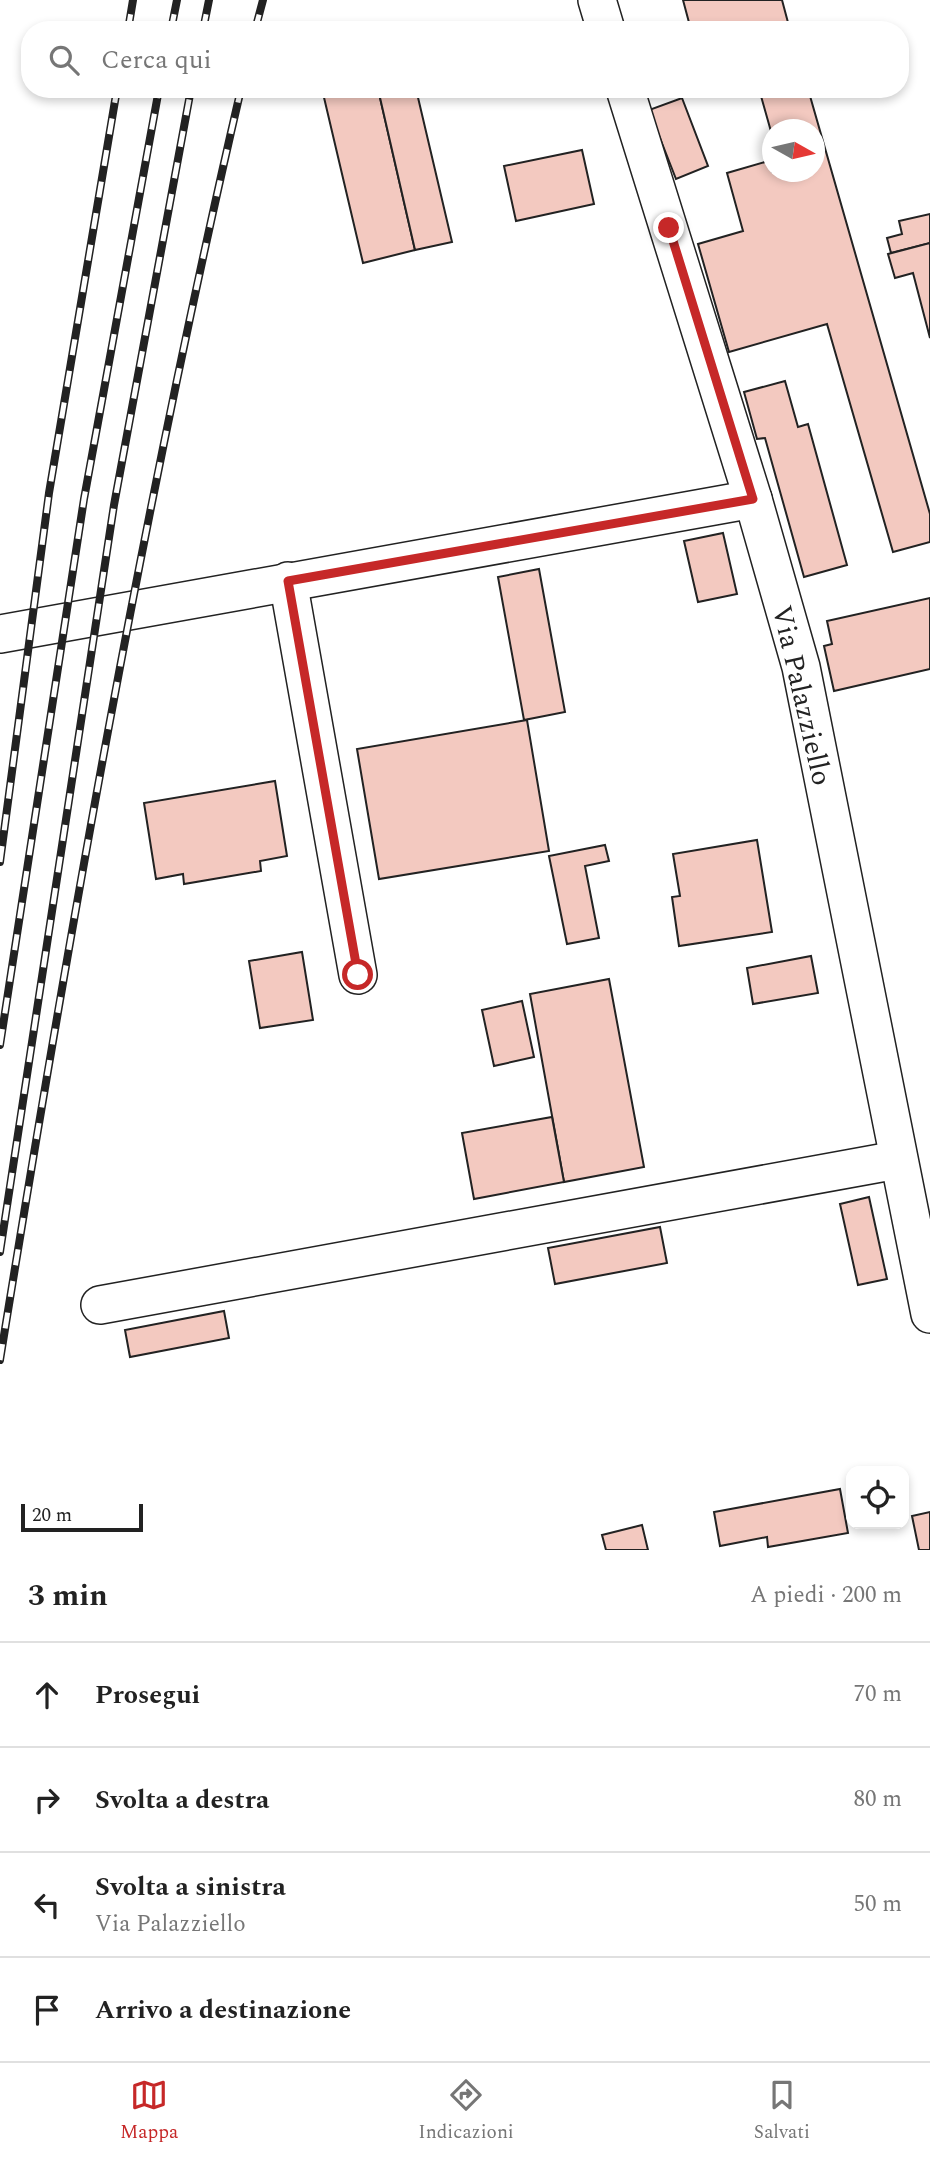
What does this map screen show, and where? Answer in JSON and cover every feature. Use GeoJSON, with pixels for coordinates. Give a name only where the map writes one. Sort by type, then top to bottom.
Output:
{"type":"FeatureCollection","features":[{"type":"Feature","properties":{"kind":"street"},"geometry":{"type":"LineString","coordinates":[[597,0],[603,21]]}},
{"type":"Feature","properties":{"kind":"street","name":"Via Palazziello"},"geometry":{"type":"LineString","coordinates":[[628,98],[753,499],[802,667],[897,1160],[930,1314]]}},
{"type":"Feature","properties":{"kind":"street"},"geometry":{"type":"LineString","coordinates":[[0,635],[753,499]]}},
{"type":"Feature","properties":{"kind":"street"},"geometry":{"type":"LineString","coordinates":[[288,581],[358,975]]}},
{"type":"Feature","properties":{"kind":"street"},"geometry":{"type":"LineString","coordinates":[[100,1305],[897,1160]]}},
{"type":"Feature","properties":{"kind":"building"},"geometry":{"type":"Polygon","coordinates":[[[683,0],[782,0],[788,21],[689,21],[683,0]]]}},
{"type":"Feature","properties":{"kind":"building"},"geometry":{"type":"Polygon","coordinates":[[[324,98],[380,98],[415,250],[363,263],[324,98]]]}},
{"type":"Feature","properties":{"kind":"building"},"geometry":{"type":"Polygon","coordinates":[[[380,98],[418,98],[452,242],[415,250],[380,98]]]}},
{"type":"Feature","properties":{"kind":"building"},"geometry":{"type":"Polygon","coordinates":[[[682,98],[708,166],[676,179],[649,110],[682,98]]]}},
{"type":"Feature","properties":{"kind":"building"},"geometry":{"type":"Polygon","coordinates":[[[762,98],[811,98],[817,119],[767,119],[762,98]]]}},
{"type":"Feature","properties":{"kind":"building"},"geometry":{"type":"Polygon","coordinates":[[[825,148],[930,514],[930,542],[893,552],[827,324],[729,352],[698,244],[743,231],[727,173],[762,163],[762,182],[825,182],[825,148]]]}},
{"type":"Feature","properties":{"kind":"building"},"geometry":{"type":"Polygon","coordinates":[[[582,150],[594,204],[516,221],[504,166],[582,150]]]}},
{"type":"Feature","properties":{"kind":"building"},"geometry":{"type":"Polygon","coordinates":[[[930,214],[930,243],[891,253],[887,238],[902,234],[899,221],[930,214]]]}},
{"type":"Feature","properties":{"kind":"building"},"geometry":{"type":"Polygon","coordinates":[[[930,243],[930,338],[913,273],[895,278],[888,254],[930,243]]]}},
{"type":"Feature","properties":{"kind":"building"},"geometry":{"type":"Polygon","coordinates":[[[785,381],[798,427],[808,424],[847,565],[804,577],[765,438],[757,439],[744,392],[785,381]]]}},
{"type":"Feature","properties":{"kind":"building"},"geometry":{"type":"Polygon","coordinates":[[[723,533],[737,594],[698,602],[684,541],[723,533]]]}},
{"type":"Feature","properties":{"kind":"building"},"geometry":{"type":"Polygon","coordinates":[[[539,569],[565,712],[524,720],[498,577],[539,569]]]}},
{"type":"Feature","properties":{"kind":"building"},"geometry":{"type":"Polygon","coordinates":[[[930,598],[930,669],[834,691],[824,646],[832,644],[827,621],[930,598]]]}},
{"type":"Feature","properties":{"kind":"building"},"geometry":{"type":"Polygon","coordinates":[[[527,720],[549,851],[379,879],[357,749],[527,720]]]}},
{"type":"Feature","properties":{"kind":"building"},"geometry":{"type":"Polygon","coordinates":[[[275,781],[287,856],[260,861],[261,871],[184,884],[183,874],[156,879],[144,803],[275,781]]]}},
{"type":"Feature","properties":{"kind":"building"},"geometry":{"type":"Polygon","coordinates":[[[757,840],[772,932],[679,946],[672,897],[680,896],[673,854],[757,840]]]}},
{"type":"Feature","properties":{"kind":"building"},"geometry":{"type":"Polygon","coordinates":[[[605,845],[609,861],[585,866],[599,938],[567,944],[549,856],[605,845]]]}},
{"type":"Feature","properties":{"kind":"building"},"geometry":{"type":"Polygon","coordinates":[[[302,952],[313,1020],[260,1028],[249,961],[302,952]]]}},
{"type":"Feature","properties":{"kind":"building"},"geometry":{"type":"Polygon","coordinates":[[[811,956],[818,993],[753,1004],[747,968],[811,956]]]}},
{"type":"Feature","properties":{"kind":"building"},"geometry":{"type":"Polygon","coordinates":[[[609,979],[644,1167],[564,1182],[530,994],[609,979]]]}},
{"type":"Feature","properties":{"kind":"building"},"geometry":{"type":"Polygon","coordinates":[[[522,1001],[534,1057],[494,1066],[482,1010],[522,1001]]]}},
{"type":"Feature","properties":{"kind":"building"},"geometry":{"type":"Polygon","coordinates":[[[552,1117],[564,1182],[474,1199],[462,1133],[552,1117]]]}},
{"type":"Feature","properties":{"kind":"building"},"geometry":{"type":"Polygon","coordinates":[[[869,1197],[887,1279],[858,1285],[840,1204],[869,1197]]]}},
{"type":"Feature","properties":{"kind":"building"},"geometry":{"type":"Polygon","coordinates":[[[660,1227],[667,1263],[555,1284],[548,1248],[660,1227]]]}},
{"type":"Feature","properties":{"kind":"building"},"geometry":{"type":"Polygon","coordinates":[[[224,1311],[229,1338],[130,1357],[125,1330],[224,1311]]]}},
{"type":"Feature","properties":{"kind":"building"},"geometry":{"type":"Polygon","coordinates":[[[840,1489],[848,1533],[768,1547],[767,1537],[720,1546],[714,1512],[840,1489]]]}},
{"type":"Feature","properties":{"kind":"building"},"geometry":{"type":"Polygon","coordinates":[[[930,1512],[930,1550],[919,1550],[912,1516],[930,1512]]]}},
{"type":"Feature","properties":{"kind":"building"},"geometry":{"type":"Polygon","coordinates":[[[642,1525],[648,1550],[606,1550],[602,1535],[642,1525]]]}},
{"type":"Feature","properties":{"kind":"railway"},"geometry":{"type":"LineString","coordinates":[[130,21],[133,0]]}},
{"type":"Feature","properties":{"kind":"railway"},"geometry":{"type":"LineString","coordinates":[[173,21],[177,0]]}},
{"type":"Feature","properties":{"kind":"railway"},"geometry":{"type":"LineString","coordinates":[[205,21],[209,0]]}},
{"type":"Feature","properties":{"kind":"railway"},"geometry":{"type":"LineString","coordinates":[[257,21],[263,0]]}},
{"type":"Feature","properties":{"kind":"railway"},"geometry":{"type":"LineString","coordinates":[[0,862],[49,493],[115,98]]}},
{"type":"Feature","properties":{"kind":"railway"},"geometry":{"type":"LineString","coordinates":[[0,1045],[84,499],[157,98]]}},
{"type":"Feature","properties":{"kind":"railway"},"geometry":{"type":"LineString","coordinates":[[0,1252],[114,505],[189,98]]}},
{"type":"Feature","properties":{"kind":"railway"},"geometry":{"type":"LineString","coordinates":[[0,1360],[53,1041],[140,564],[205,247],[239,98]]}},
{"type":"Feature","properties":{"kind":"route"},"geometry":{"type":"LineString","coordinates":[[358,975],[288,581],[753,499],[669,228]]}}]}
